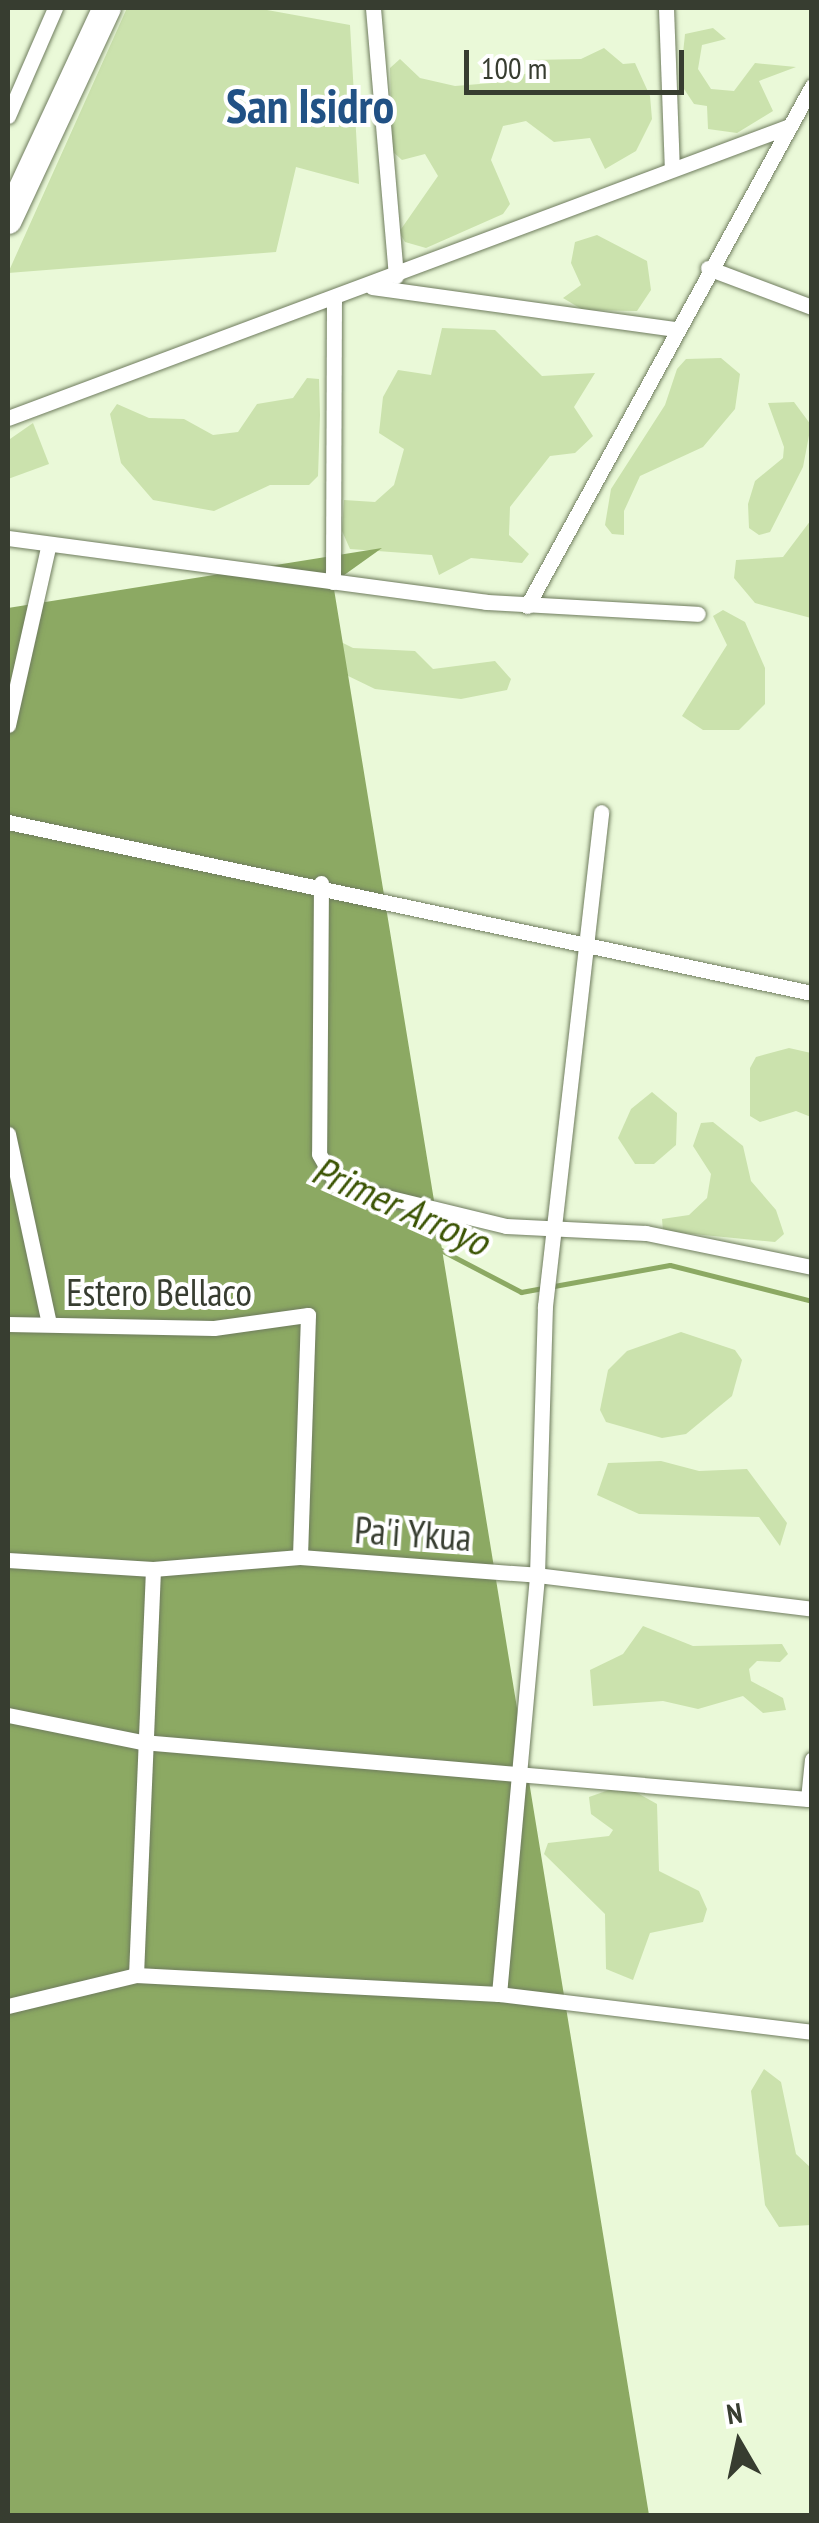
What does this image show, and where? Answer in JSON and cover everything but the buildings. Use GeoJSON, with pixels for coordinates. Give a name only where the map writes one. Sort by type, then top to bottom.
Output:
{"type":"FeatureCollection","features":[{"type":"Feature","properties":{"kind":"highway"},"geometry":{"type":"LineString","coordinates":[[8,220],[15,187],[107,8]]}},
{"type":"Feature","properties":{"kind":"street"},"geometry":{"type":"LineString","coordinates":[[8,116],[55,8]]}},
{"type":"Feature","properties":{"kind":"street"},"geometry":{"type":"LineString","coordinates":[[372,8],[396,276]]}},
{"type":"Feature","properties":{"kind":"street"},"geometry":{"type":"LineString","coordinates":[[666,8],[672,168]]}},
{"type":"Feature","properties":{"kind":"street"},"geometry":{"type":"LineString","coordinates":[[528,606],[674,329],[811,88]]}},
{"type":"Feature","properties":{"kind":"street"},"geometry":{"type":"LineString","coordinates":[[8,418],[372,287],[672,168],[790,126]]}},
{"type":"Feature","properties":{"kind":"street"},"geometry":{"type":"LineString","coordinates":[[708,268],[812,307]]}},
{"type":"Feature","properties":{"kind":"street"},"geometry":{"type":"LineString","coordinates":[[372,287],[674,329]]}},
{"type":"Feature","properties":{"kind":"street"},"geometry":{"type":"LineString","coordinates":[[333,582],[334,300]]}},
{"type":"Feature","properties":{"kind":"street"},"geometry":{"type":"LineString","coordinates":[[8,538],[48,547],[528,606],[698,614]]}},
{"type":"Feature","properties":{"kind":"street"},"geometry":{"type":"LineString","coordinates":[[8,725],[48,547]]}},
{"type":"Feature","properties":{"kind":"street"},"geometry":{"type":"LineString","coordinates":[[499,1994],[537,1574],[546,1299],[600,812]]}},
{"type":"Feature","properties":{"kind":"street"},"geometry":{"type":"LineString","coordinates":[[8,822],[321,883],[585,946],[812,993]]}},
{"type":"Feature","properties":{"kind":"street"},"geometry":{"type":"LineString","coordinates":[[321,883],[319,1154],[326,1174],[337,1185],[506,1226],[646,1233],[812,1267]]}},
{"type":"Feature","properties":{"kind":"street"},"geometry":{"type":"LineString","coordinates":[[8,1134],[49,1324]]}},
{"type":"Feature","properties":{"kind":"street","name":"Estero Bellaco"},"geometry":{"type":"LineString","coordinates":[[8,1324],[214,1328],[308,1314],[300,1556]]}},
{"type":"Feature","properties":{"kind":"street","name":"Pa'i Ykua"},"geometry":{"type":"LineString","coordinates":[[8,1560],[153,1569],[300,1556],[537,1574],[812,1609]]}},
{"type":"Feature","properties":{"kind":"street"},"geometry":{"type":"LineString","coordinates":[[136,1975],[142,1742],[153,1569]]}},
{"type":"Feature","properties":{"kind":"street"},"geometry":{"type":"LineString","coordinates":[[8,1715],[142,1742],[520,1779],[808,1799],[812,1760]]}},
{"type":"Feature","properties":{"kind":"street"},"geometry":{"type":"LineString","coordinates":[[8,2006],[136,1975],[499,1994],[812,2032]]}},
{"type":"Feature","properties":{"kind":"shaded area"},"geometry":{"type":"Polygon","coordinates":[[[127,8],[256,8],[350,25],[359,184],[296,167],[276,252],[8,273],[127,8]]]}},
{"type":"Feature","properties":{"kind":"shaded area"},"geometry":{"type":"Polygon","coordinates":[[[713,28],[726,39],[702,45],[698,69],[711,89],[734,91],[755,63],[796,67],[759,81],[773,111],[737,133],[708,129],[707,106],[694,104],[680,83],[685,34],[713,28]]]}},
{"type":"Feature","properties":{"kind":"shaded area"},"geometry":{"type":"Polygon","coordinates":[[[604,48],[623,64],[635,63],[650,96],[652,119],[636,151],[605,169],[590,138],[554,142],[526,121],[503,126],[491,160],[510,204],[503,214],[426,248],[405,242],[399,232],[438,176],[425,154],[402,160],[392,151],[390,68],[400,59],[420,78],[455,86],[504,82],[530,72],[532,60],[581,59],[604,48]]]}},
{"type":"Feature","properties":{"kind":"shaded area"},"geometry":{"type":"Polygon","coordinates":[[[597,235],[647,261],[651,290],[637,311],[583,310],[563,298],[581,285],[571,263],[575,242],[597,235]]]}},
{"type":"Feature","properties":{"kind":"shaded area"},"geometry":{"type":"Polygon","coordinates":[[[442,328],[495,330],[542,376],[595,373],[574,407],[593,436],[575,453],[550,456],[510,507],[509,535],[529,554],[522,563],[471,558],[439,575],[432,555],[350,549],[342,531],[344,500],[375,502],[394,485],[404,449],[379,433],[383,397],[398,370],[431,375],[442,328]]]}},
{"type":"Feature","properties":{"kind":"shaded area"},"geometry":{"type":"Polygon","coordinates":[[[721,358],[740,374],[735,409],[703,447],[640,476],[624,511],[624,535],[612,534],[605,525],[611,489],[665,405],[677,369],[686,359],[721,358]]]}},
{"type":"Feature","properties":{"kind":"shaded area"},"geometry":{"type":"Polygon","coordinates":[[[307,378],[319,379],[320,415],[318,476],[309,485],[270,485],[214,511],[153,500],[121,463],[110,414],[117,404],[149,418],[184,419],[213,435],[238,432],[257,404],[293,398],[307,378]]]}},
{"type":"Feature","properties":{"kind":"shaded area"},"geometry":{"type":"Polygon","coordinates":[[[794,402],[811,425],[803,467],[770,532],[759,535],[749,528],[748,504],[755,481],[783,458],[784,447],[768,403],[794,402]]]}},
{"type":"Feature","properties":{"kind":"shaded area"},"geometry":{"type":"Polygon","coordinates":[[[33,423],[49,464],[8,479],[10,439],[33,423]]]}},
{"type":"Feature","properties":{"kind":"shaded area"},"geometry":{"type":"Polygon","coordinates":[[[811,520],[811,618],[755,603],[734,578],[736,560],[783,557],[811,520]]]}},
{"type":"Feature","properties":{"kind":"shaded area"},"geometry":{"type":"Polygon","coordinates":[[[723,610],[745,622],[765,668],[765,704],[739,730],[703,730],[682,716],[727,645],[713,616],[723,610]]]}},
{"type":"Feature","properties":{"kind":"shaded area"},"geometry":{"type":"Polygon","coordinates":[[[319,631],[353,648],[415,651],[433,669],[495,661],[511,679],[507,690],[461,699],[375,689],[342,673],[319,631]]]}},
{"type":"Feature","properties":{"kind":"shaded area"},"geometry":{"type":"Polygon","coordinates":[[[789,1048],[811,1053],[811,1117],[796,1111],[760,1122],[750,1116],[750,1068],[756,1057],[789,1048]]]}},
{"type":"Feature","properties":{"kind":"shaded area"},"geometry":{"type":"Polygon","coordinates":[[[652,1092],[677,1113],[676,1145],[654,1164],[635,1164],[618,1138],[631,1109],[652,1092]]]}},
{"type":"Feature","properties":{"kind":"shaded area"},"geometry":{"type":"Polygon","coordinates":[[[713,1122],[743,1146],[751,1181],[776,1210],[784,1234],[775,1242],[663,1231],[662,1219],[689,1215],[707,1198],[711,1174],[693,1146],[701,1123],[713,1122]]]}},
{"type":"Feature","properties":{"kind":"shaded area"},"geometry":{"type":"Polygon","coordinates":[[[681,1332],[735,1350],[742,1360],[732,1396],[686,1434],[662,1438],[606,1422],[600,1410],[608,1370],[627,1351],[681,1332]]]}},
{"type":"Feature","properties":{"kind":"shaded area"},"geometry":{"type":"Polygon","coordinates":[[[661,1461],[699,1471],[747,1469],[787,1523],[780,1546],[759,1517],[639,1514],[597,1495],[608,1463],[661,1461]]]}},
{"type":"Feature","properties":{"kind":"shaded area"},"geometry":{"type":"Polygon","coordinates":[[[643,1626],[693,1646],[782,1644],[788,1654],[780,1662],[757,1661],[749,1669],[751,1681],[783,1698],[786,1710],[763,1713],[743,1696],[698,1709],[663,1701],[593,1706],[590,1670],[623,1654],[643,1626]]]}},
{"type":"Feature","properties":{"kind":"shaded area"},"geometry":{"type":"Polygon","coordinates":[[[623,1785],[657,1804],[659,1871],[699,1891],[707,1909],[703,1922],[650,1933],[633,1980],[606,1969],[605,1914],[544,1854],[548,1843],[609,1836],[613,1830],[591,1814],[589,1797],[623,1785]]]}},
{"type":"Feature","properties":{"kind":"shaded area"},"geometry":{"type":"Polygon","coordinates":[[[764,2069],[781,2082],[796,2154],[811,2168],[811,2225],[779,2227],[765,2205],[751,2091],[764,2069]]]}},
{"type":"Feature","properties":{"kind":"water"},"geometry":{"type":"Polygon","coordinates":[[[382,548],[333,583],[649,2515],[8,2516],[8,608],[382,548]]]}},
{"type":"Feature","properties":{"kind":"waterway","name":"Primer Arroyo"},"geometry":{"type":"LineString","coordinates":[[437,1248],[521,1292],[670,1265],[812,1301]]}},
{"type":"Feature","properties":{"kind":"district","name":"San Isidro"},"geometry":{"type":"Point","coordinates":[310,106]}}]}
